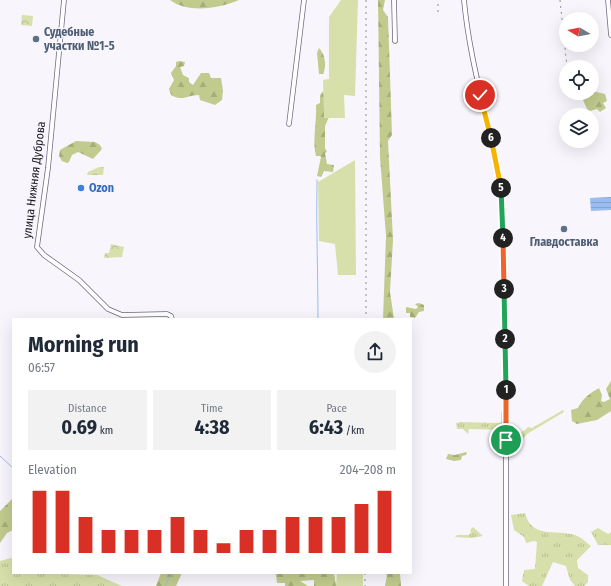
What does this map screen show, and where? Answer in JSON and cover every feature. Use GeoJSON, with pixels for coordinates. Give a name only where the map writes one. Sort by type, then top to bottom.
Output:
{"type":"FeatureCollection","features":[{"type":"Feature","properties":{"kind":"street","name":"улица Нижняя Дуброва"},"geometry":{"type":"LineString","coordinates":[[64,0],[48,168],[37,247],[44,255],[79,280],[108,309],[122,315],[167,314],[172,318]]}},
{"type":"Feature","properties":{"kind":"street"},"geometry":{"type":"LineString","coordinates":[[289,124],[304,0]]}},
{"type":"Feature","properties":{"kind":"street"},"geometry":{"type":"LineString","coordinates":[[394,0],[395,41]]}},
{"type":"Feature","properties":{"kind":"street"},"geometry":{"type":"LineString","coordinates":[[464,0],[473,65],[498,167],[502,196],[506,375],[506,586]]}},
{"type":"Feature","properties":{"kind":"street"},"geometry":{"type":"LineString","coordinates":[[608,0],[611,34]]}},
{"type":"Feature","properties":{"kind":"green space"},"geometry":{"type":"Polygon","coordinates":[[[170,0],[239,0],[214,7],[195,8],[186,7],[170,0]]]}},
{"type":"Feature","properties":{"kind":"green space"},"geometry":{"type":"Polygon","coordinates":[[[341,0],[358,0],[355,96],[344,95],[345,118],[324,118],[323,80],[329,79],[329,17],[341,0]]]}},
{"type":"Feature","properties":{"kind":"green space"},"geometry":{"type":"Polygon","coordinates":[[[378,0],[385,0],[383,10],[388,17],[392,135],[388,141],[393,240],[390,292],[394,318],[383,318],[386,236],[380,157],[378,0]]]}},
{"type":"Feature","properties":{"kind":"green space"},"geometry":{"type":"Polygon","coordinates":[[[22,15],[33,16],[32,26],[21,25],[22,15]]]}},
{"type":"Feature","properties":{"kind":"green space"},"geometry":{"type":"Polygon","coordinates":[[[319,48],[323,53],[325,60],[323,74],[319,74],[317,53],[319,48]]]}},
{"type":"Feature","properties":{"kind":"green space"},"geometry":{"type":"Polygon","coordinates":[[[176,62],[185,62],[184,66],[180,67],[183,75],[189,78],[189,82],[193,85],[201,73],[209,73],[211,78],[221,78],[223,91],[222,100],[215,105],[200,100],[199,95],[179,98],[171,95],[169,89],[174,80],[171,73],[176,66],[176,62]]]}},
{"type":"Feature","properties":{"kind":"green space"},"geometry":{"type":"Polygon","coordinates":[[[323,91],[329,117],[325,126],[325,148],[327,152],[325,153],[327,164],[334,165],[333,172],[324,171],[321,177],[317,176],[321,157],[316,156],[315,138],[316,105],[320,103],[320,95],[323,91]]]}},
{"type":"Feature","properties":{"kind":"green space"},"geometry":{"type":"Polygon","coordinates":[[[599,93],[605,94],[607,101],[603,103],[606,108],[600,112],[599,108],[587,108],[583,100],[599,100],[599,93]]]}},
{"type":"Feature","properties":{"kind":"green space"},"geometry":{"type":"Polygon","coordinates":[[[76,141],[95,142],[100,145],[102,149],[93,159],[78,152],[72,155],[69,162],[67,163],[62,161],[59,156],[60,150],[76,141]]]}},
{"type":"Feature","properties":{"kind":"green space"},"geometry":{"type":"Polygon","coordinates":[[[355,160],[356,275],[338,275],[335,244],[319,241],[318,182],[355,160]]]}},
{"type":"Feature","properties":{"kind":"green space"},"geometry":{"type":"Polygon","coordinates":[[[99,167],[104,167],[103,175],[87,175],[88,172],[99,167]]]}},
{"type":"Feature","properties":{"kind":"green space"},"geometry":{"type":"Polygon","coordinates":[[[111,244],[124,247],[122,257],[104,258],[105,253],[109,253],[111,244]]]}},
{"type":"Feature","properties":{"kind":"green space"},"geometry":{"type":"Polygon","coordinates":[[[419,303],[424,305],[424,311],[419,312],[415,318],[410,317],[410,313],[406,313],[406,307],[416,309],[418,307],[415,304],[419,303]]]}},
{"type":"Feature","properties":{"kind":"green space"},"geometry":{"type":"Polygon","coordinates":[[[611,381],[611,411],[597,420],[577,424],[572,421],[571,410],[578,408],[584,399],[599,388],[602,395],[601,401],[604,402],[610,399],[606,389],[611,381]]]}},
{"type":"Feature","properties":{"kind":"green space"},"geometry":{"type":"Polygon","coordinates":[[[563,410],[564,412],[527,434],[517,447],[510,444],[510,429],[513,435],[525,430],[528,427],[532,428],[563,410]]]}},
{"type":"Feature","properties":{"kind":"green space"},"geometry":{"type":"Polygon","coordinates":[[[503,411],[504,430],[469,429],[468,434],[463,429],[457,429],[456,423],[460,422],[501,423],[501,413],[503,411]]]}},
{"type":"Feature","properties":{"kind":"green space"},"geometry":{"type":"Polygon","coordinates":[[[466,452],[466,455],[462,456],[461,460],[454,461],[446,459],[448,454],[455,455],[466,452]]]}},
{"type":"Feature","properties":{"kind":"green space"},"geometry":{"type":"Polygon","coordinates":[[[12,499],[12,530],[7,533],[0,543],[0,511],[12,499]]]}},
{"type":"Feature","properties":{"kind":"green space"},"geometry":{"type":"Polygon","coordinates":[[[525,513],[528,521],[538,530],[575,535],[591,546],[577,560],[578,568],[588,575],[588,582],[584,586],[575,586],[570,580],[566,566],[553,562],[542,586],[529,586],[522,581],[524,570],[535,569],[537,542],[534,541],[526,543],[524,537],[514,530],[511,515],[525,513]]]}},
{"type":"Feature","properties":{"kind":"green space"},"geometry":{"type":"Polygon","coordinates":[[[473,527],[483,536],[471,538],[455,537],[457,535],[468,535],[471,533],[470,530],[473,527]]]}},
{"type":"Feature","properties":{"kind":"green space"},"geometry":{"type":"Polygon","coordinates":[[[598,528],[608,534],[611,532],[611,545],[598,545],[591,532],[598,528]]]}},
{"type":"Feature","properties":{"kind":"green space"},"geometry":{"type":"Polygon","coordinates":[[[12,558],[12,574],[97,575],[122,586],[0,586],[0,561],[12,558]]]}},
{"type":"Feature","properties":{"kind":"green space"},"geometry":{"type":"Polygon","coordinates":[[[161,574],[182,574],[176,586],[156,586],[161,574]]]}},
{"type":"Feature","properties":{"kind":"green space"},"geometry":{"type":"Polygon","coordinates":[[[275,574],[334,574],[336,586],[314,586],[314,580],[300,581],[308,586],[285,586],[285,583],[277,583],[275,574]]]}},
{"type":"Feature","properties":{"kind":"green space"},"geometry":{"type":"Polygon","coordinates":[[[337,574],[363,574],[363,586],[336,586],[337,574]]]}},
{"type":"Feature","properties":{"kind":"green space"},"geometry":{"type":"Polygon","coordinates":[[[386,574],[400,574],[401,586],[385,586],[386,574]]]}},
{"type":"Feature","properties":{"kind":"water"},"geometry":{"type":"Polygon","coordinates":[[[611,197],[611,210],[591,211],[590,198],[611,197]]]}},
{"type":"Feature","properties":{"kind":"waterway"},"geometry":{"type":"LineString","coordinates":[[317,180],[318,318]]}},
{"type":"Feature","properties":{"kind":"waterway"},"geometry":{"type":"LineString","coordinates":[[0,456],[12,467]]}},
{"type":"Feature","properties":{"kind":"waterway"},"geometry":{"type":"LineString","coordinates":[[165,586],[171,574]]}},
{"type":"Feature","properties":{"kind":"railway"},"geometry":{"type":"LineString","coordinates":[[366,0],[366,318]]}},
{"type":"Feature","properties":{"kind":"railway"},"geometry":{"type":"LineString","coordinates":[[438,0],[438,12]]}},
{"type":"Feature","properties":{"kind":"railway"},"geometry":{"type":"LineString","coordinates":[[560,0],[566,60]]}},
{"type":"Feature","properties":{"kind":"railway"},"geometry":{"type":"LineString","coordinates":[[365,574],[365,586]]}},
{"type":"Feature","properties":{"kind":"place","name":"Судебные участки №1-5"},"geometry":{"type":"Point","coordinates":[36,39]}},
{"type":"Feature","properties":{"kind":"place","name":"Ozon"},"geometry":{"type":"Point","coordinates":[81,188]}},
{"type":"Feature","properties":{"kind":"place","name":"Главдоставка"},"geometry":{"type":"Point","coordinates":[564,229]}},
{"type":"Feature","properties":{"kind":"route"},"geometry":{"type":"LineString","coordinates":[[480,95],[498,167],[502,196],[506,440]]}}]}
